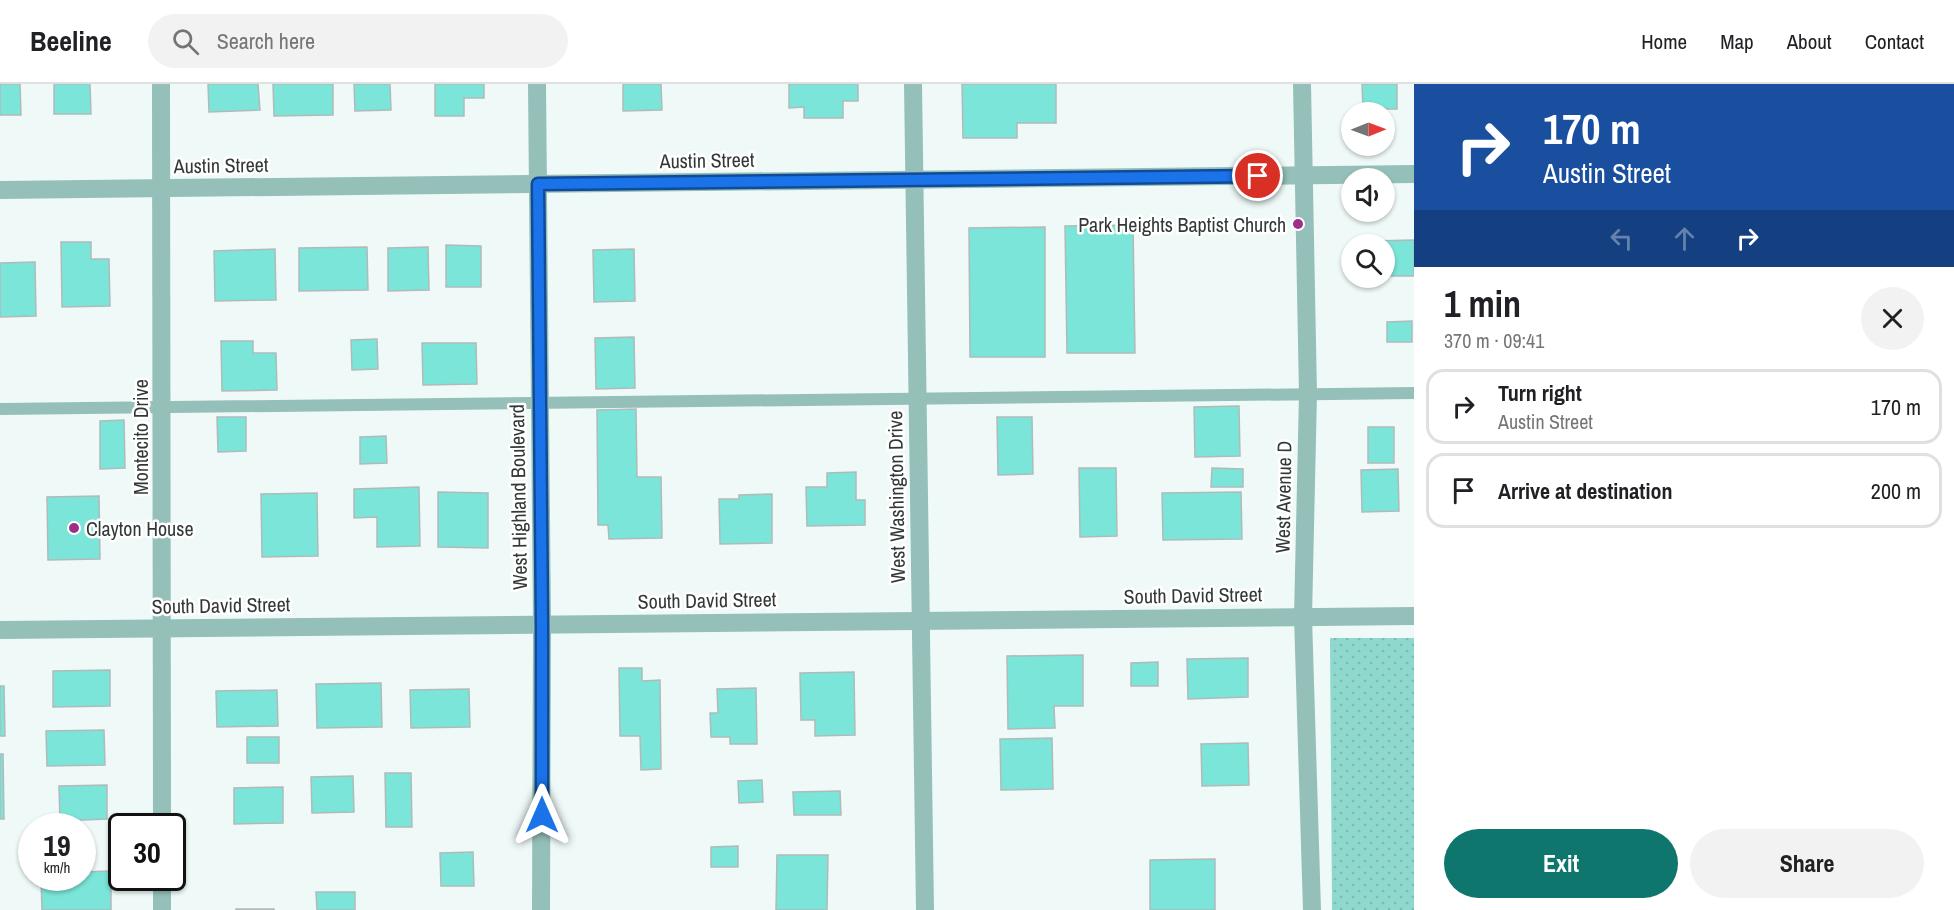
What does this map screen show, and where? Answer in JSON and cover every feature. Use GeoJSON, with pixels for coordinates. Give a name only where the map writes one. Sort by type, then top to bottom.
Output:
{"type":"FeatureCollection","features":[{"type":"Feature","properties":{"kind":"street","name":"Montecito Drive"},"geometry":{"type":"LineString","coordinates":[[161,84],[162,813]]}},
{"type":"Feature","properties":{"kind":"street","name":"West Highland Boulevard"},"geometry":{"type":"LineString","coordinates":[[537,84],[542,624],[541,910]]}},
{"type":"Feature","properties":{"kind":"street","name":"West Washington Drive"},"geometry":{"type":"LineString","coordinates":[[913,84],[925,910]]}},
{"type":"Feature","properties":{"kind":"street","name":"West Avenue D"},"geometry":{"type":"LineString","coordinates":[[1302,84],[1308,394],[1303,617],[1312,910]]}},
{"type":"Feature","properties":{"kind":"street","name":"Austin Street"},"geometry":{"type":"LineString","coordinates":[[0,190],[1414,174]]}},
{"type":"Feature","properties":{"kind":"street","name":"South David Street"},"geometry":{"type":"LineString","coordinates":[[0,630],[1414,615]]}},
{"type":"Feature","properties":{"kind":"street"},"geometry":{"type":"LineString","coordinates":[[162,891],[162,910]]}},
{"type":"Feature","properties":{"kind":"lane"},"geometry":{"type":"LineString","coordinates":[[0,409],[1414,393]]}},
{"type":"Feature","properties":{"kind":"shaded area"},"geometry":{"type":"Polygon","coordinates":[[[1330,638],[1414,638],[1414,910],[1332,910],[1330,638]]]}},
{"type":"Feature","properties":{"kind":"building"},"geometry":{"type":"Polygon","coordinates":[[[0,84],[20,84],[21,115],[0,115],[0,84]]]}},
{"type":"Feature","properties":{"kind":"building"},"geometry":{"type":"Polygon","coordinates":[[[54,84],[90,84],[91,114],[54,114],[54,84]]]}},
{"type":"Feature","properties":{"kind":"building"},"geometry":{"type":"Polygon","coordinates":[[[208,84],[258,84],[260,110],[209,112],[208,84]]]}},
{"type":"Feature","properties":{"kind":"building"},"geometry":{"type":"Polygon","coordinates":[[[273,84],[333,84],[333,115],[274,116],[273,84]]]}},
{"type":"Feature","properties":{"kind":"building"},"geometry":{"type":"Polygon","coordinates":[[[354,84],[390,84],[391,110],[355,111],[354,84]]]}},
{"type":"Feature","properties":{"kind":"building"},"geometry":{"type":"Polygon","coordinates":[[[435,84],[484,84],[484,98],[464,98],[464,116],[435,116],[435,84]]]}},
{"type":"Feature","properties":{"kind":"building"},"geometry":{"type":"Polygon","coordinates":[[[623,84],[661,84],[662,110],[623,111],[623,84]]]}},
{"type":"Feature","properties":{"kind":"building"},"geometry":{"type":"Polygon","coordinates":[[[789,84],[858,84],[858,101],[843,101],[843,118],[804,118],[804,107],[789,108],[789,84]]]}},
{"type":"Feature","properties":{"kind":"building"},"geometry":{"type":"Polygon","coordinates":[[[962,84],[1056,84],[1056,123],[1017,123],[1017,138],[963,138],[962,84]]]}},
{"type":"Feature","properties":{"kind":"building"},"geometry":{"type":"Polygon","coordinates":[[[1362,84],[1397,84],[1397,109],[1395,109],[1395,102],[1363,102],[1362,84]]]}},
{"type":"Feature","properties":{"kind":"building"},"geometry":{"type":"Polygon","coordinates":[[[1133,225],[1135,353],[1067,353],[1065,226],[1133,225]]]}},
{"type":"Feature","properties":{"kind":"building"},"geometry":{"type":"Polygon","coordinates":[[[1045,227],[1045,357],[970,357],[969,228],[1045,227]]]}},
{"type":"Feature","properties":{"kind":"building"},"geometry":{"type":"Polygon","coordinates":[[[1395,240],[1414,240],[1414,276],[1395,276],[1395,240]]]}},
{"type":"Feature","properties":{"kind":"building"},"geometry":{"type":"Polygon","coordinates":[[[61,242],[91,242],[91,259],[109,259],[110,306],[62,307],[61,242]]]}},
{"type":"Feature","properties":{"kind":"building"},"geometry":{"type":"Polygon","coordinates":[[[446,245],[481,246],[481,287],[446,287],[446,245]]]}},
{"type":"Feature","properties":{"kind":"building"},"geometry":{"type":"Polygon","coordinates":[[[367,247],[368,290],[299,291],[299,248],[367,247]]]}},
{"type":"Feature","properties":{"kind":"building"},"geometry":{"type":"Polygon","coordinates":[[[428,247],[429,290],[388,291],[388,248],[428,247]]]}},
{"type":"Feature","properties":{"kind":"building"},"geometry":{"type":"Polygon","coordinates":[[[275,249],[276,300],[215,301],[214,251],[275,249]]]}},
{"type":"Feature","properties":{"kind":"building"},"geometry":{"type":"Polygon","coordinates":[[[634,249],[635,301],[594,302],[593,250],[634,249]]]}},
{"type":"Feature","properties":{"kind":"building"},"geometry":{"type":"Polygon","coordinates":[[[35,262],[36,316],[0,317],[0,263],[35,262]]]}},
{"type":"Feature","properties":{"kind":"building"},"geometry":{"type":"Polygon","coordinates":[[[1412,321],[1412,342],[1387,342],[1387,322],[1412,321]]]}},
{"type":"Feature","properties":{"kind":"building"},"geometry":{"type":"Polygon","coordinates":[[[634,337],[635,388],[596,389],[595,338],[634,337]]]}},
{"type":"Feature","properties":{"kind":"building"},"geometry":{"type":"Polygon","coordinates":[[[377,339],[378,369],[352,370],[351,340],[377,339]]]}},
{"type":"Feature","properties":{"kind":"building"},"geometry":{"type":"Polygon","coordinates":[[[221,341],[253,341],[253,353],[276,353],[277,390],[222,391],[221,341]]]}},
{"type":"Feature","properties":{"kind":"building"},"geometry":{"type":"Polygon","coordinates":[[[422,343],[476,343],[477,384],[423,385],[422,343]]]}},
{"type":"Feature","properties":{"kind":"building"},"geometry":{"type":"Polygon","coordinates":[[[1239,406],[1240,456],[1195,457],[1194,407],[1239,406]]]}},
{"type":"Feature","properties":{"kind":"building"},"geometry":{"type":"Polygon","coordinates":[[[636,409],[637,477],[661,477],[662,538],[609,539],[608,525],[598,525],[597,410],[636,409]]]}},
{"type":"Feature","properties":{"kind":"building"},"geometry":{"type":"Polygon","coordinates":[[[217,417],[246,417],[246,451],[218,452],[217,417]]]}},
{"type":"Feature","properties":{"kind":"building"},"geometry":{"type":"Polygon","coordinates":[[[997,417],[1032,417],[1033,474],[998,475],[997,417]]]}},
{"type":"Feature","properties":{"kind":"building"},"geometry":{"type":"Polygon","coordinates":[[[124,420],[125,468],[100,469],[100,421],[124,420]]]}},
{"type":"Feature","properties":{"kind":"building"},"geometry":{"type":"Polygon","coordinates":[[[1368,427],[1394,427],[1394,463],[1368,463],[1368,427]]]}},
{"type":"Feature","properties":{"kind":"building"},"geometry":{"type":"Polygon","coordinates":[[[386,436],[387,463],[360,464],[360,437],[386,436]]]}},
{"type":"Feature","properties":{"kind":"building"},"geometry":{"type":"Polygon","coordinates":[[[1079,468],[1116,468],[1117,536],[1080,537],[1079,468]]]}},
{"type":"Feature","properties":{"kind":"building"},"geometry":{"type":"Polygon","coordinates":[[[1212,468],[1243,469],[1243,487],[1211,487],[1212,468]]]}},
{"type":"Feature","properties":{"kind":"building"},"geometry":{"type":"Polygon","coordinates":[[[1398,469],[1399,511],[1362,512],[1361,470],[1398,469]]]}},
{"type":"Feature","properties":{"kind":"building"},"geometry":{"type":"Polygon","coordinates":[[[856,472],[856,500],[865,500],[865,525],[807,526],[806,487],[827,487],[827,473],[856,472]]]}},
{"type":"Feature","properties":{"kind":"building"},"geometry":{"type":"Polygon","coordinates":[[[419,487],[420,546],[377,547],[377,517],[354,518],[354,489],[419,487]]]}},
{"type":"Feature","properties":{"kind":"building"},"geometry":{"type":"Polygon","coordinates":[[[438,492],[488,493],[488,548],[438,547],[438,492]]]}},
{"type":"Feature","properties":{"kind":"building"},"geometry":{"type":"Polygon","coordinates":[[[1241,492],[1242,539],[1163,540],[1162,493],[1241,492]]]}},
{"type":"Feature","properties":{"kind":"building"},"geometry":{"type":"Polygon","coordinates":[[[317,493],[318,556],[262,557],[261,494],[317,493]]]}},
{"type":"Feature","properties":{"kind":"building"},"geometry":{"type":"Polygon","coordinates":[[[772,494],[772,543],[720,544],[719,499],[739,499],[739,495],[772,494]]]}},
{"type":"Feature","properties":{"kind":"building","name":"Clayton House"},"geometry":{"type":"Polygon","coordinates":[[[99,496],[100,559],[48,560],[47,497],[99,496]]]}},
{"type":"Feature","properties":{"kind":"building"},"geometry":{"type":"Polygon","coordinates":[[[1083,655],[1083,706],[1054,706],[1055,728],[1008,729],[1007,656],[1083,655]]]}},
{"type":"Feature","properties":{"kind":"building"},"geometry":{"type":"Polygon","coordinates":[[[1248,658],[1248,697],[1188,699],[1187,659],[1248,658]]]}},
{"type":"Feature","properties":{"kind":"building"},"geometry":{"type":"Polygon","coordinates":[[[1158,662],[1158,686],[1131,686],[1131,663],[1158,662]]]}},
{"type":"Feature","properties":{"kind":"building"},"geometry":{"type":"Polygon","coordinates":[[[619,668],[642,668],[642,681],[660,680],[661,769],[641,770],[640,736],[620,736],[619,668]]]}},
{"type":"Feature","properties":{"kind":"building"},"geometry":{"type":"Polygon","coordinates":[[[110,670],[110,706],[53,707],[53,671],[110,670]]]}},
{"type":"Feature","properties":{"kind":"building"},"geometry":{"type":"Polygon","coordinates":[[[854,672],[855,735],[815,736],[815,720],[801,720],[800,673],[854,672]]]}},
{"type":"Feature","properties":{"kind":"building"},"geometry":{"type":"Polygon","coordinates":[[[381,683],[382,727],[317,728],[316,684],[381,683]]]}},
{"type":"Feature","properties":{"kind":"building"},"geometry":{"type":"Polygon","coordinates":[[[0,686],[4,686],[5,736],[0,736],[0,686]]]}},
{"type":"Feature","properties":{"kind":"building"},"geometry":{"type":"Polygon","coordinates":[[[756,688],[757,744],[730,744],[730,737],[711,737],[710,713],[718,713],[717,689],[756,688]]]}},
{"type":"Feature","properties":{"kind":"building"},"geometry":{"type":"Polygon","coordinates":[[[469,689],[470,727],[411,728],[410,690],[469,689]]]}},
{"type":"Feature","properties":{"kind":"building"},"geometry":{"type":"Polygon","coordinates":[[[277,690],[278,726],[217,727],[216,691],[277,690]]]}},
{"type":"Feature","properties":{"kind":"building"},"geometry":{"type":"Polygon","coordinates":[[[104,730],[105,765],[47,766],[46,731],[104,730]]]}},
{"type":"Feature","properties":{"kind":"building"},"geometry":{"type":"Polygon","coordinates":[[[247,737],[279,737],[279,763],[247,763],[247,737]]]}},
{"type":"Feature","properties":{"kind":"building"},"geometry":{"type":"Polygon","coordinates":[[[1052,738],[1053,789],[1001,790],[1000,739],[1052,738]]]}},
{"type":"Feature","properties":{"kind":"building"},"geometry":{"type":"Polygon","coordinates":[[[1248,743],[1249,785],[1202,786],[1201,744],[1248,743]]]}},
{"type":"Feature","properties":{"kind":"building"},"geometry":{"type":"Polygon","coordinates":[[[0,754],[3,754],[4,819],[0,819],[0,754]]]}},
{"type":"Feature","properties":{"kind":"building"},"geometry":{"type":"Polygon","coordinates":[[[385,773],[411,773],[412,827],[386,827],[385,773]]]}},
{"type":"Feature","properties":{"kind":"building"},"geometry":{"type":"Polygon","coordinates":[[[353,776],[354,812],[312,813],[311,777],[353,776]]]}},
{"type":"Feature","properties":{"kind":"building"},"geometry":{"type":"Polygon","coordinates":[[[762,780],[763,802],[739,803],[738,781],[762,780]]]}},
{"type":"Feature","properties":{"kind":"building"},"geometry":{"type":"Polygon","coordinates":[[[107,785],[107,819],[96,819],[96,813],[60,813],[59,786],[107,785]]]}},
{"type":"Feature","properties":{"kind":"building"},"geometry":{"type":"Polygon","coordinates":[[[283,787],[283,823],[234,824],[234,788],[283,787]]]}},
{"type":"Feature","properties":{"kind":"building"},"geometry":{"type":"Polygon","coordinates":[[[840,791],[841,815],[794,815],[793,792],[840,791]]]}},
{"type":"Feature","properties":{"kind":"building"},"geometry":{"type":"Polygon","coordinates":[[[738,846],[738,867],[711,867],[711,847],[738,846]]]}},
{"type":"Feature","properties":{"kind":"building"},"geometry":{"type":"Polygon","coordinates":[[[473,852],[474,886],[441,886],[440,853],[473,852]]]}},
{"type":"Feature","properties":{"kind":"building"},"geometry":{"type":"Polygon","coordinates":[[[777,855],[828,855],[827,910],[776,910],[777,855]]]}},
{"type":"Feature","properties":{"kind":"building"},"geometry":{"type":"Polygon","coordinates":[[[1215,859],[1215,910],[1150,910],[1150,860],[1215,859]]]}},
{"type":"Feature","properties":{"kind":"building"},"geometry":{"type":"Polygon","coordinates":[[[108,871],[111,910],[42,910],[41,891],[96,891],[96,872],[108,871]]]}},
{"type":"Feature","properties":{"kind":"building"},"geometry":{"type":"Polygon","coordinates":[[[316,892],[355,892],[355,910],[317,910],[316,892]]]}},
{"type":"Feature","properties":{"kind":"building"},"geometry":{"type":"Polygon","coordinates":[[[274,909],[274,910],[236,910],[274,909]]]}},
{"type":"Feature","properties":{"kind":"place","name":"Park Heights Baptist Church"},"geometry":{"type":"Point","coordinates":[1298,224]}},
{"type":"Feature","properties":{"kind":"place","name":"Clayton House"},"geometry":{"type":"Point","coordinates":[74,528]}},
{"type":"Feature","properties":{"kind":"route"},"geometry":{"type":"LineString","coordinates":[[542,815],[538,184],[1258,176]]}}]}
